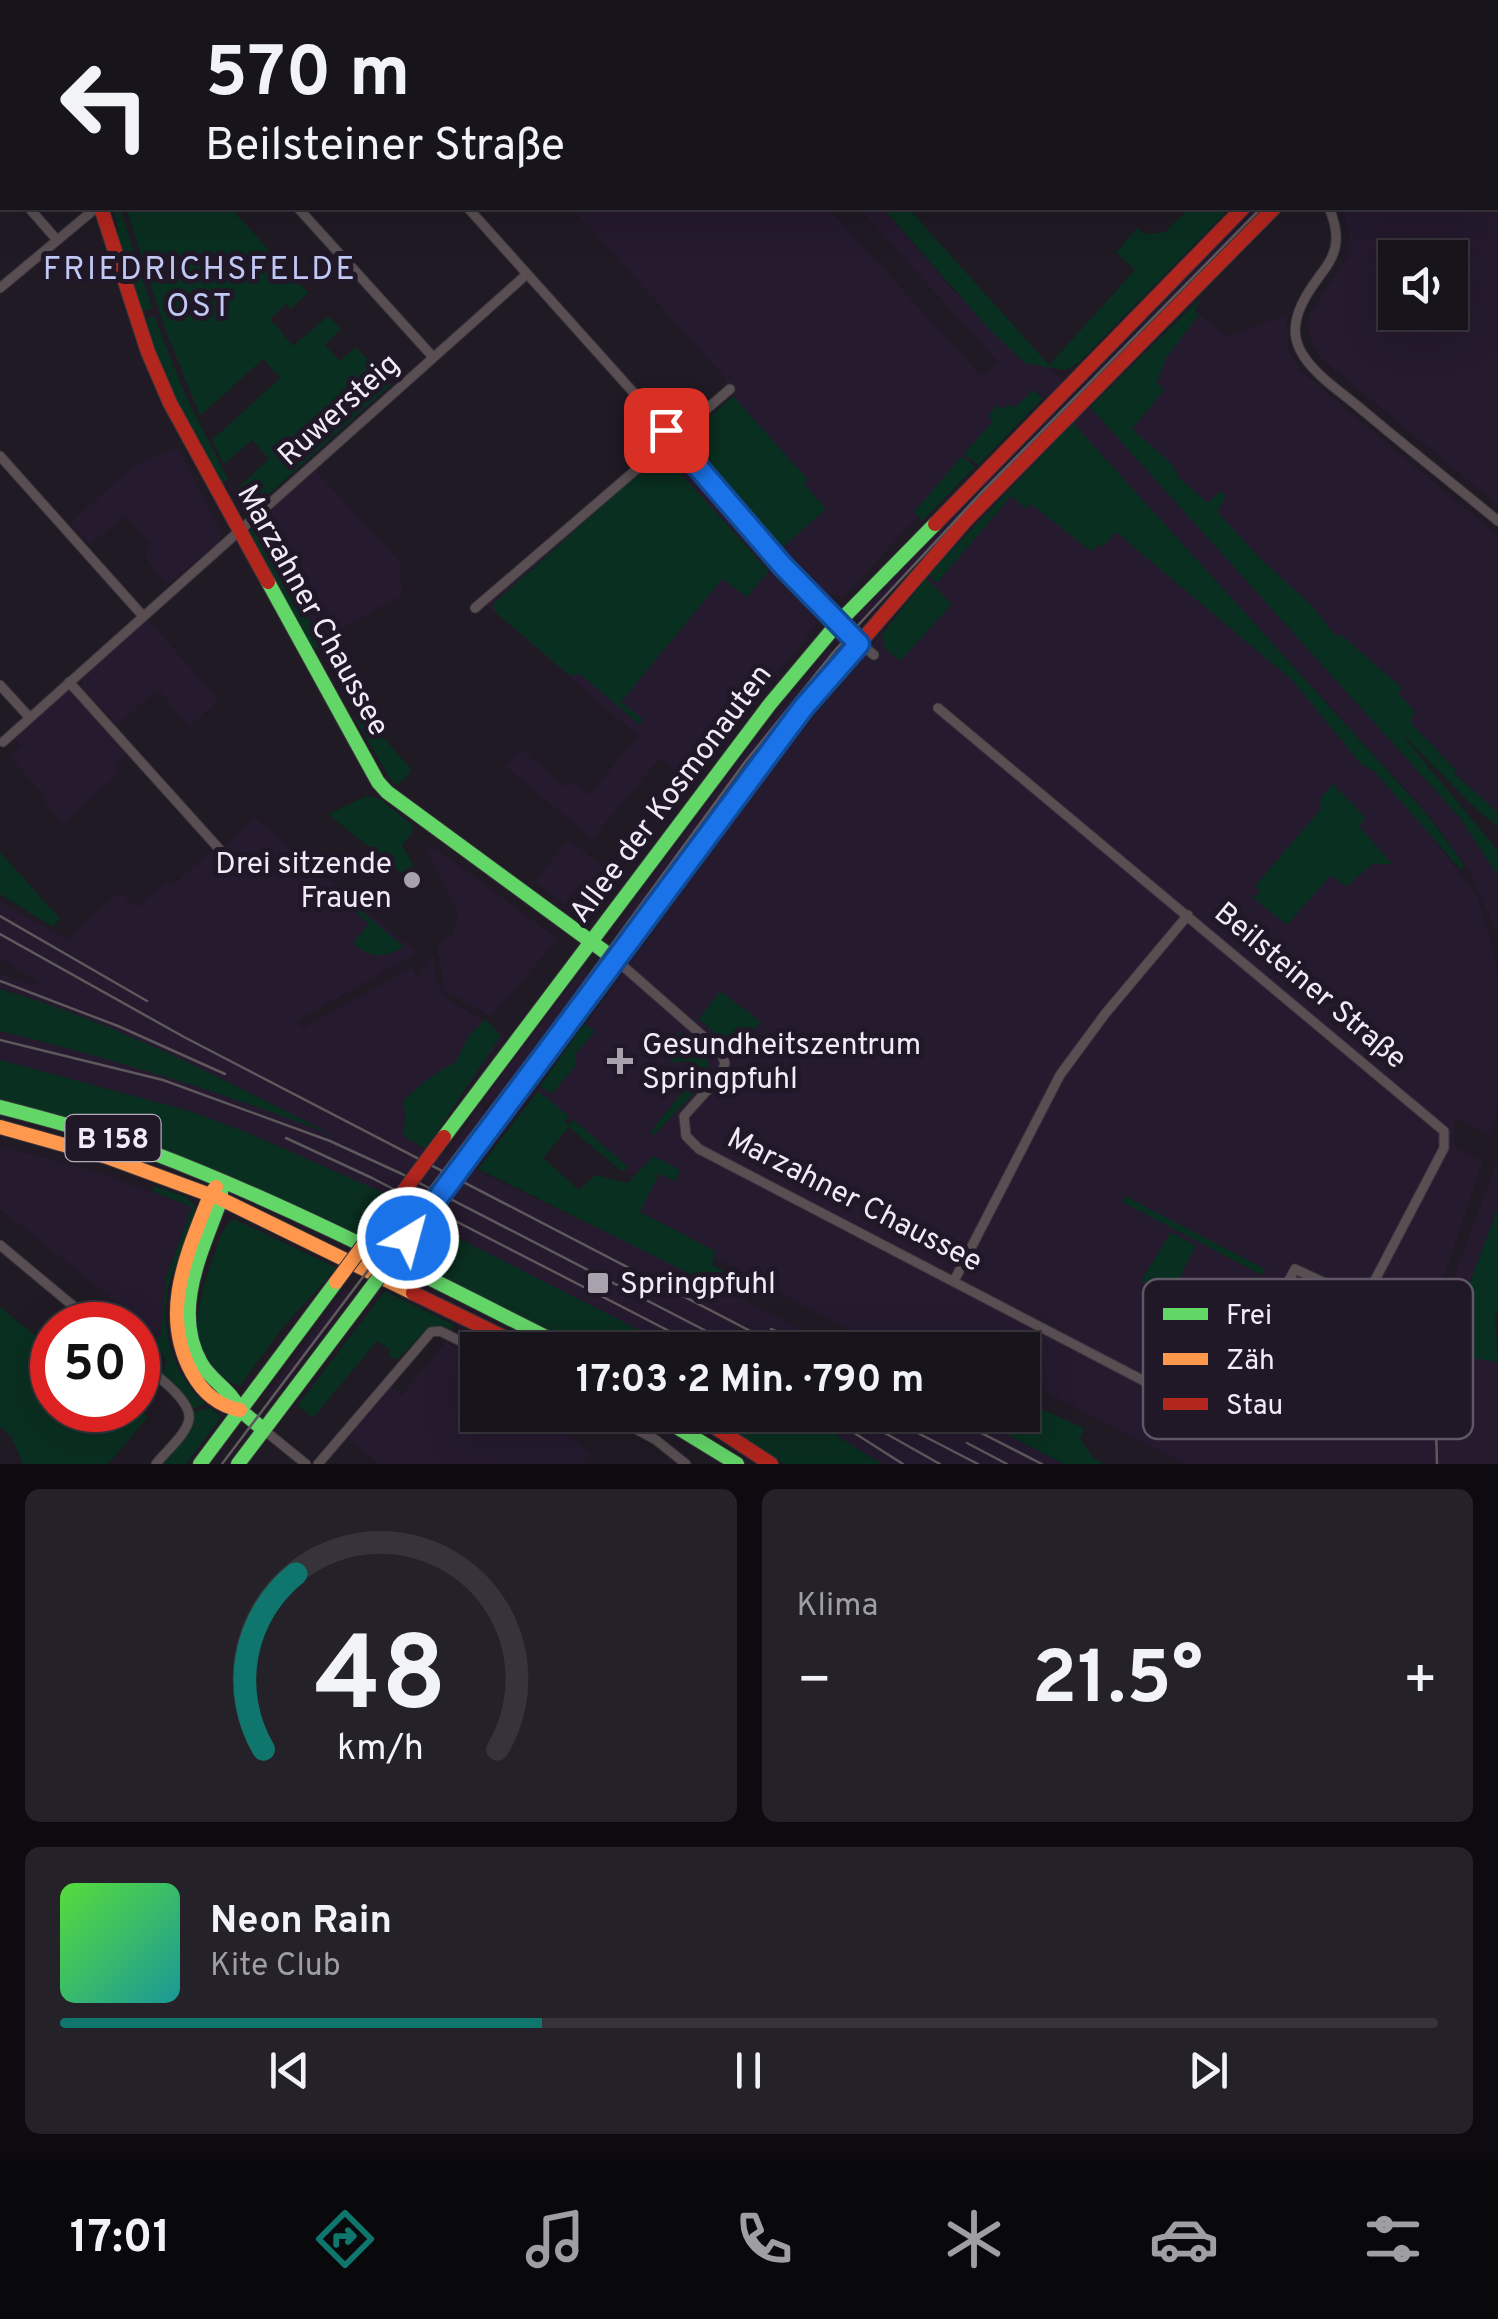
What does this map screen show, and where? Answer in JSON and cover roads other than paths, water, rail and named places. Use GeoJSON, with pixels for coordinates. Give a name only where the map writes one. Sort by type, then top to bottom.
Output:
{"type":"FeatureCollection","features":[{"type":"Feature","properties":{"kind":"main road","name":"Marzahner Chaussee"},"geometry":{"type":"LineString","coordinates":[[99,210],[158,377],[382,788],[616,960]]}},
{"type":"Feature","properties":{"kind":"main road","name":"Allee der Kosmonauten"},"geometry":{"type":"LineString","coordinates":[[200,1464],[770,704],[837,624],[1242,210]]}},
{"type":"Feature","properties":{"kind":"main road","name":"Allee der Kosmonauten"},"geometry":{"type":"LineString","coordinates":[[238,1464],[803,708],[940,548],[1272,210]]}},
{"type":"Feature","properties":{"kind":"main road","name":"B 158"},"geometry":{"type":"LineString","coordinates":[[0,1106],[85,1128],[222,1180],[535,1332]]}},
{"type":"Feature","properties":{"kind":"main road","name":"B 158"},"geometry":{"type":"LineString","coordinates":[[0,1128],[107,1157],[216,1197],[490,1332]]}},
{"type":"Feature","properties":{"kind":"main road"},"geometry":{"type":"LineString","coordinates":[[222,1180],[178,1284],[174,1320],[182,1356],[202,1388],[224,1406],[240,1410],[264,1430]]}},
{"type":"Feature","properties":{"kind":"main road"},"geometry":{"type":"LineString","coordinates":[[685,1432],[737,1464]]}},
{"type":"Feature","properties":{"kind":"main road"},"geometry":{"type":"LineString","coordinates":[[722,1432],[770,1464]]}},
{"type":"Feature","properties":{"kind":"street"},"geometry":{"type":"LineString","coordinates":[[31,210],[57,240]]}},
{"type":"Feature","properties":{"kind":"street"},"geometry":{"type":"LineString","coordinates":[[0,288],[95,210]]}},
{"type":"Feature","properties":{"kind":"street"},"geometry":{"type":"LineString","coordinates":[[300,210],[433,357]]}},
{"type":"Feature","properties":{"kind":"street"},"geometry":{"type":"LineString","coordinates":[[470,210],[837,624],[874,655]]}},
{"type":"Feature","properties":{"kind":"street"},"geometry":{"type":"LineString","coordinates":[[1330,210],[1337,245],[1328,268],[1299,310],[1294,331],[1301,352],[1328,380],[1498,521]]}},
{"type":"Feature","properties":{"kind":"street","name":"Ruwersteig"},"geometry":{"type":"LineString","coordinates":[[3,742],[527,274]]}},
{"type":"Feature","properties":{"kind":"street"},"geometry":{"type":"LineString","coordinates":[[475,608],[730,389]]}},
{"type":"Feature","properties":{"kind":"street"},"geometry":{"type":"LineString","coordinates":[[0,456],[144,616]]}},
{"type":"Feature","properties":{"kind":"street"},"geometry":{"type":"LineString","coordinates":[[70,682],[222,852]]}},
{"type":"Feature","properties":{"kind":"street"},"geometry":{"type":"LineString","coordinates":[[0,685],[30,718]]}},
{"type":"Feature","properties":{"kind":"street","name":"Beilsteiner Straße"},"geometry":{"type":"LineString","coordinates":[[938,708],[1444,1131],[1444,1148],[1376,1279]]}},
{"type":"Feature","properties":{"kind":"street"},"geometry":{"type":"LineString","coordinates":[[954,1281],[1060,1075],[1188,915]]}},
{"type":"Feature","properties":{"kind":"street","name":"Marzahner Chaussee"},"geometry":{"type":"LineString","coordinates":[[616,960],[720,1051],[726,1063],[721,1075],[684,1116],[684,1131],[694,1144],[1143,1380]]}},
{"type":"Feature","properties":{"kind":"street"},"geometry":{"type":"LineString","coordinates":[[0,1245],[68,1302]]}},
{"type":"Feature","properties":{"kind":"street","name":"Marzahner Chaussee"},"geometry":{"type":"LineString","coordinates":[[1290,1279],[1295,1270]]}},
{"type":"Feature","properties":{"kind":"street","name":"Beilsteiner Straße"},"geometry":{"type":"LineString","coordinates":[[1295,1270],[1315,1279]]}},
{"type":"Feature","properties":{"kind":"street"},"geometry":{"type":"LineString","coordinates":[[318,1464],[431,1332],[440,1331],[460,1341]]}},
{"type":"Feature","properties":{"kind":"street"},"geometry":{"type":"LineString","coordinates":[[156,1464],[188,1423],[188,1411],[180,1397],[160,1379]]}},
{"type":"Feature","properties":{"kind":"street"},"geometry":{"type":"LineString","coordinates":[[264,1430],[306,1464]]}},
{"type":"Feature","properties":{"kind":"street"},"geometry":{"type":"LineString","coordinates":[[641,1432],[686,1464]]}},
{"type":"Feature","properties":{"kind":"tram line"},"geometry":{"type":"LineString","coordinates":[[1442,0],[1452,0]]}},
{"type":"Feature","properties":{"kind":"tram line"},"geometry":{"type":"LineString","coordinates":[[222,1464],[550,1029],[745,762],[836,649],[979,495],[1259,210]]}},
{"type":"Feature","properties":{"kind":"tram line"},"geometry":{"type":"LineString","coordinates":[[0,1040],[163,1080],[330,1141],[402,1174],[708,1332]]}},
{"type":"Feature","properties":{"kind":"tram line"},"geometry":{"type":"LineString","coordinates":[[286,1138],[671,1332]]}},
{"type":"Feature","properties":{"kind":"tram line"},"geometry":{"type":"LineString","coordinates":[[853,1432],[903,1464]]}},
{"type":"Feature","properties":{"kind":"tram line"},"geometry":{"type":"LineString","coordinates":[[883,1432],[940,1464]]}},
{"type":"Feature","properties":{"kind":"railway"},"geometry":{"type":"LineString","coordinates":[[0,916],[147,1001]]}},
{"type":"Feature","properties":{"kind":"railway"},"geometry":{"type":"LineString","coordinates":[[0,934],[184,1037],[752,1332]]}},
{"type":"Feature","properties":{"kind":"railway"},"geometry":{"type":"LineString","coordinates":[[0,981],[118,1026],[225,1074]]}},
{"type":"Feature","properties":{"kind":"railway"},"geometry":{"type":"LineString","coordinates":[[771,1329],[778,1332]]}},
{"type":"Feature","properties":{"kind":"railway"},"geometry":{"type":"LineString","coordinates":[[916,1432],[978,1464]]}},
{"type":"Feature","properties":{"kind":"railway"},"geometry":{"type":"LineString","coordinates":[[979,1432],[1042,1464]]}},
{"type":"Feature","properties":{"kind":"railway"},"geometry":{"type":"LineString","coordinates":[[1436,1439],[1437,1464]]}},
{"type":"Feature","properties":{"kind":"railway"},"geometry":{"type":"LineString","coordinates":[[967,1443],[1007,1464]]}},
{"type":"Feature","properties":{"kind":"place","name":"Drei sitzende Frauen"},"geometry":{"type":"Point","coordinates":[412,880]}},
{"type":"Feature","properties":{"kind":"place","name":"Gesundheitszentrum Springpfuhl"},"geometry":{"type":"Point","coordinates":[620,1061]}},
{"type":"Feature","properties":{"kind":"place","name":"Springpfuhl"},"geometry":{"type":"Point","coordinates":[598,1283]}},
{"type":"Feature","properties":{"kind":"district","name":"FRIEDRICHSFELDE OST"},"geometry":{"type":"Point","coordinates":[200,286]}}]}
